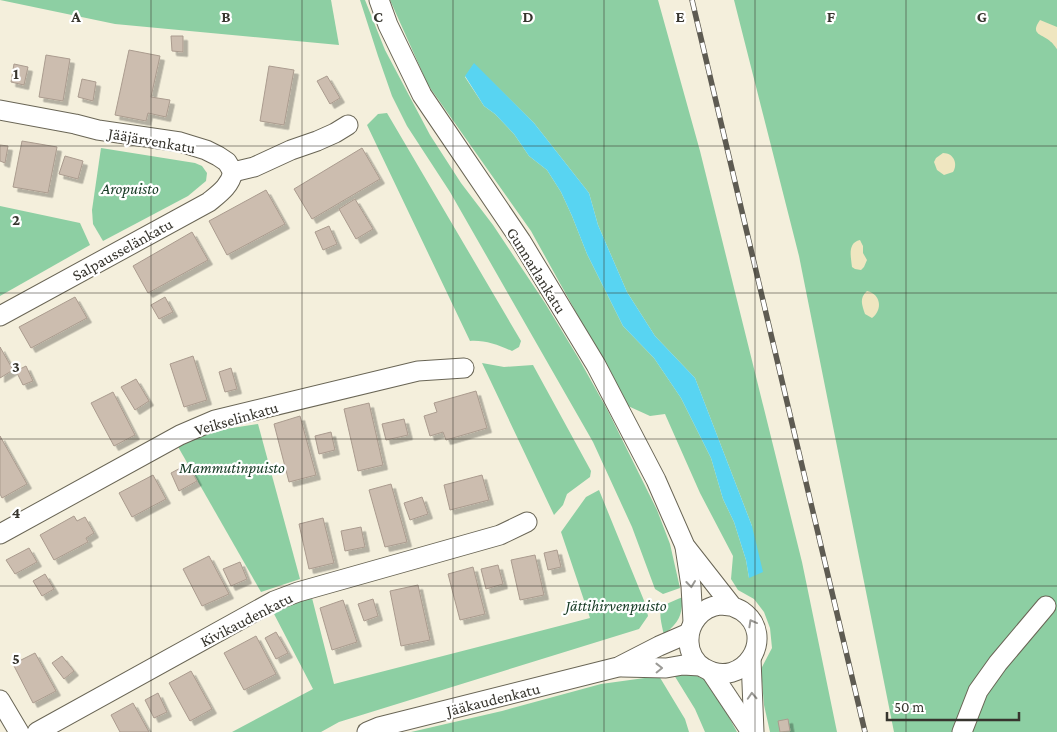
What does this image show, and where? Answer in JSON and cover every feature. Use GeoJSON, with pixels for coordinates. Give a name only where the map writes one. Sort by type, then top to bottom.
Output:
{"type":"FeatureCollection","features":[{"type":"Feature","properties":{"kind":"street","name":"Gunnarlankatu"},"geometry":{"type":"LineString","coordinates":[[379,0],[388,25],[422,95],[521,241],[596,365],[656,480],[685,546],[732,606]]}},
{"type":"Feature","properties":{"kind":"street","name":"Jääjärvenkatu"},"geometry":{"type":"LineString","coordinates":[[0,110],[98,130],[180,142],[218,156],[227,162],[233,172]]}},
{"type":"Feature","properties":{"kind":"street"},"geometry":{"type":"LineString","coordinates":[[233,172],[254,167],[290,150],[317,141],[348,125]]}},
{"type":"Feature","properties":{"kind":"street","name":"Salpausselänkatu"},"geometry":{"type":"LineString","coordinates":[[0,316],[209,202],[223,191],[231,180],[233,172]]}},
{"type":"Feature","properties":{"kind":"street","name":"Veikselinkatu"},"geometry":{"type":"LineString","coordinates":[[0,534],[180,435],[215,420],[418,371],[464,368]]}},
{"type":"Feature","properties":{"kind":"street","name":"Kivikaudenkatu"},"geometry":{"type":"LineString","coordinates":[[37,732],[274,601],[298,592],[500,535],[527,522]]}},
{"type":"Feature","properties":{"kind":"street","name":"Gunnarlankatu"},"geometry":{"type":"LineString","coordinates":[[685,546],[691,586],[691,628]]}},
{"type":"Feature","properties":{"kind":"street"},"geometry":{"type":"LineString","coordinates":[[705,669],[722,674],[734,672],[744,667],[751,659],[756,649],[757,638],[750,618],[742,610],[732,606],[710,607],[701,613],[691,628],[689,645],[693,656],[705,669],[752,732]]}},
{"type":"Feature","properties":{"kind":"street"},"geometry":{"type":"LineString","coordinates":[[962,732],[978,692],[998,663],[1046,606]]}},
{"type":"Feature","properties":{"kind":"street","name":"Jääkaudenkatu"},"geometry":{"type":"LineString","coordinates":[[367,732],[379,727],[618,667],[691,628]]}},
{"type":"Feature","properties":{"kind":"street"},"geometry":{"type":"LineString","coordinates":[[751,659],[752,732]]}},
{"type":"Feature","properties":{"kind":"street","name":"Jääkaudenkatu"},"geometry":{"type":"LineString","coordinates":[[618,667],[666,668],[683,665],[705,669]]}},
{"type":"Feature","properties":{"kind":"street"},"geometry":{"type":"LineString","coordinates":[[0,700],[19,732]]}},
{"type":"Feature","properties":{"kind":"green space"},"geometry":{"type":"Polygon","coordinates":[[[0,0],[331,0],[339,45],[115,24],[0,0]]]}},
{"type":"Feature","properties":{"kind":"green space"},"geometry":{"type":"Polygon","coordinates":[[[360,0],[365,0],[385,50],[430,135],[461,183],[493,225],[545,303],[608,411],[657,510],[670,544],[680,588],[663,594],[655,589],[632,527],[593,442],[450,192],[407,126],[392,96],[360,0]]]}},
{"type":"Feature","properties":{"kind":"green space"},"geometry":{"type":"Polygon","coordinates":[[[390,0],[658,0],[700,151],[802,562],[837,732],[770,732],[764,705],[761,669],[772,648],[770,628],[764,612],[754,599],[738,590],[731,579],[733,556],[700,493],[665,414],[650,416],[628,406],[531,231],[428,85],[390,0]],[[474,64],[465,77],[484,106],[495,114],[514,134],[529,156],[547,170],[561,192],[587,254],[623,326],[654,358],[681,398],[711,458],[723,499],[734,522],[746,560],[749,578],[752,526],[695,378],[655,336],[627,292],[598,225],[589,193],[534,123],[474,64]]]}},
{"type":"Feature","properties":{"kind":"green space"},"geometry":{"type":"Polygon","coordinates":[[[734,0],[1057,0],[1057,732],[894,732],[799,256],[734,0]]]}},
{"type":"Feature","properties":{"kind":"green space"},"geometry":{"type":"Polygon","coordinates":[[[387,113],[521,341],[519,347],[512,351],[491,343],[470,341],[367,125],[378,114],[387,113]]]}},
{"type":"Feature","properties":{"kind":"green space","name":"Aropuisto"},"geometry":{"type":"Polygon","coordinates":[[[101,148],[195,163],[202,166],[207,173],[206,181],[188,196],[103,241],[93,224],[92,210],[101,148]]]}},
{"type":"Feature","properties":{"kind":"green space"},"geometry":{"type":"Polygon","coordinates":[[[0,206],[80,223],[90,245],[0,296],[0,206]]]}},
{"type":"Feature","properties":{"kind":"green space"},"geometry":{"type":"Polygon","coordinates":[[[482,363],[504,367],[533,365],[591,471],[590,477],[567,494],[563,505],[554,515],[482,363]]]}},
{"type":"Feature","properties":{"kind":"green space","name":"Mammutinpuisto"},"geometry":{"type":"Polygon","coordinates":[[[258,424],[300,579],[261,592],[177,445],[219,430],[258,424]]]}},
{"type":"Feature","properties":{"kind":"green space","name":"Jättihirvenpuisto"},"geometry":{"type":"Polygon","coordinates":[[[599,490],[645,603],[648,616],[639,629],[339,722],[321,732],[232,732],[313,689],[273,612],[293,603],[312,598],[334,684],[590,618],[561,532],[586,497],[599,490]]]}},
{"type":"Feature","properties":{"kind":"green space"},"geometry":{"type":"Polygon","coordinates":[[[683,597],[679,618],[664,635],[661,610],[668,603],[683,597]]]}},
{"type":"Feature","properties":{"kind":"green space"},"geometry":{"type":"Polygon","coordinates":[[[689,673],[704,679],[717,695],[737,732],[705,732],[695,709],[674,675],[689,673]]]}},
{"type":"Feature","properties":{"kind":"green space"},"geometry":{"type":"Polygon","coordinates":[[[659,676],[685,719],[689,732],[411,732],[502,711],[601,684],[659,676]]]}},
{"type":"Feature","properties":{"kind":"sand"},"geometry":{"type":"Polygon","coordinates":[[[1040,20],[1057,27],[1057,49],[1052,42],[1038,34],[1036,29],[1040,20]]]}},
{"type":"Feature","properties":{"kind":"sand"},"geometry":{"type":"Polygon","coordinates":[[[943,153],[950,155],[955,162],[953,172],[944,175],[937,170],[934,162],[943,153]]]}},
{"type":"Feature","properties":{"kind":"sand"},"geometry":{"type":"Polygon","coordinates":[[[860,240],[867,260],[861,270],[852,267],[851,255],[851,247],[860,240]]]}},
{"type":"Feature","properties":{"kind":"sand"},"geometry":{"type":"Polygon","coordinates":[[[867,291],[875,295],[879,303],[878,311],[872,318],[865,314],[862,305],[863,296],[867,291]]]}},
{"type":"Feature","properties":{"kind":"water"},"geometry":{"type":"Polygon","coordinates":[[[474,63],[534,123],[589,193],[598,225],[627,292],[655,336],[695,378],[752,526],[763,572],[749,578],[746,560],[734,522],[723,499],[711,458],[681,398],[654,358],[623,326],[587,254],[561,192],[547,170],[529,156],[514,134],[495,114],[484,106],[465,76],[474,63]]]}},
{"type":"Feature","properties":{"kind":"building"},"geometry":{"type":"Polygon","coordinates":[[[171,36],[183,36],[183,52],[172,51],[171,36]]]}},
{"type":"Feature","properties":{"kind":"building"},"geometry":{"type":"Polygon","coordinates":[[[129,50],[160,56],[151,97],[170,100],[166,117],[148,113],[146,121],[115,115],[129,50]]]}},
{"type":"Feature","properties":{"kind":"building"},"geometry":{"type":"Polygon","coordinates":[[[46,55],[70,59],[63,101],[39,97],[46,55]]]}},
{"type":"Feature","properties":{"kind":"building"},"geometry":{"type":"Polygon","coordinates":[[[14,64],[28,67],[24,85],[11,82],[14,64]]]}},
{"type":"Feature","properties":{"kind":"building"},"geometry":{"type":"Polygon","coordinates":[[[269,66],[294,70],[284,125],[260,121],[269,66]]]}},
{"type":"Feature","properties":{"kind":"building"},"geometry":{"type":"Polygon","coordinates":[[[327,76],[340,98],[330,104],[317,81],[327,76]]]}},
{"type":"Feature","properties":{"kind":"building"},"geometry":{"type":"Polygon","coordinates":[[[82,79],[96,82],[93,101],[78,97],[82,79]]]}},
{"type":"Feature","properties":{"kind":"building"},"geometry":{"type":"Polygon","coordinates":[[[22,141],[57,147],[48,193],[13,187],[22,141]]]}},
{"type":"Feature","properties":{"kind":"building"},"geometry":{"type":"Polygon","coordinates":[[[0,145],[8,146],[5,163],[0,161],[0,145]]]}},
{"type":"Feature","properties":{"kind":"building"},"geometry":{"type":"Polygon","coordinates":[[[362,148],[380,179],[312,219],[294,189],[362,148]]]}},
{"type":"Feature","properties":{"kind":"building"},"geometry":{"type":"Polygon","coordinates":[[[65,156],[83,161],[78,179],[59,174],[65,156]]]}},
{"type":"Feature","properties":{"kind":"building"},"geometry":{"type":"Polygon","coordinates":[[[266,190],[285,224],[227,255],[209,221],[266,190]]]}},
{"type":"Feature","properties":{"kind":"building"},"geometry":{"type":"Polygon","coordinates":[[[355,199],[373,229],[356,239],[339,209],[355,199]]]}},
{"type":"Feature","properties":{"kind":"building"},"geometry":{"type":"Polygon","coordinates":[[[329,226],[337,244],[323,250],[315,232],[329,226]]]}},
{"type":"Feature","properties":{"kind":"building"},"geometry":{"type":"Polygon","coordinates":[[[192,232],[208,260],[148,293],[133,266],[192,232]]]}},
{"type":"Feature","properties":{"kind":"building"},"geometry":{"type":"Polygon","coordinates":[[[75,297],[87,318],[31,348],[19,327],[75,297]]]}},
{"type":"Feature","properties":{"kind":"building"},"geometry":{"type":"Polygon","coordinates":[[[165,297],[173,312],[159,319],[151,305],[165,297]]]}},
{"type":"Feature","properties":{"kind":"building"},"geometry":{"type":"Polygon","coordinates":[[[0,347],[13,370],[0,378],[0,347]]]}},
{"type":"Feature","properties":{"kind":"building"},"geometry":{"type":"Polygon","coordinates":[[[193,356],[207,400],[184,407],[170,364],[193,356]]]}},
{"type":"Feature","properties":{"kind":"building"},"geometry":{"type":"Polygon","coordinates":[[[26,366],[33,381],[23,385],[16,371],[26,366]]]}},
{"type":"Feature","properties":{"kind":"building"},"geometry":{"type":"Polygon","coordinates":[[[231,368],[237,389],[225,392],[219,372],[231,368]]]}},
{"type":"Feature","properties":{"kind":"building"},"geometry":{"type":"Polygon","coordinates":[[[136,379],[149,401],[135,410],[121,387],[136,379]]]}},
{"type":"Feature","properties":{"kind":"building"},"geometry":{"type":"Polygon","coordinates":[[[476,391],[487,428],[446,440],[443,432],[430,436],[424,416],[437,412],[434,403],[476,391]]]}},
{"type":"Feature","properties":{"kind":"building"},"geometry":{"type":"Polygon","coordinates":[[[113,392],[135,435],[114,446],[91,403],[113,392]]]}},
{"type":"Feature","properties":{"kind":"building"},"geometry":{"type":"Polygon","coordinates":[[[369,403],[383,465],[358,471],[344,409],[369,403]]]}},
{"type":"Feature","properties":{"kind":"building"},"geometry":{"type":"Polygon","coordinates":[[[300,416],[316,475],[289,482],[274,424],[300,416]]]}},
{"type":"Feature","properties":{"kind":"building"},"geometry":{"type":"Polygon","coordinates":[[[404,419],[408,435],[386,440],[382,424],[404,419]]]}},
{"type":"Feature","properties":{"kind":"building"},"geometry":{"type":"Polygon","coordinates":[[[331,432],[335,450],[319,454],[315,436],[331,432]]]}},
{"type":"Feature","properties":{"kind":"building"},"geometry":{"type":"Polygon","coordinates":[[[0,436],[27,484],[2,498],[0,494],[0,436]]]}},
{"type":"Feature","properties":{"kind":"building"},"geometry":{"type":"Polygon","coordinates":[[[188,464],[197,481],[179,491],[171,473],[188,464]]]}},
{"type":"Feature","properties":{"kind":"building"},"geometry":{"type":"Polygon","coordinates":[[[153,475],[166,499],[132,517],[119,493],[153,475]]]}},
{"type":"Feature","properties":{"kind":"building"},"geometry":{"type":"Polygon","coordinates":[[[482,475],[489,500],[450,510],[444,485],[482,475]]]}},
{"type":"Feature","properties":{"kind":"building"},"geometry":{"type":"Polygon","coordinates":[[[391,484],[407,542],[385,547],[369,490],[391,484]]]}},
{"type":"Feature","properties":{"kind":"building"},"geometry":{"type":"Polygon","coordinates":[[[422,497],[428,514],[410,520],[404,503],[422,497]]]}},
{"type":"Feature","properties":{"kind":"building"},"geometry":{"type":"Polygon","coordinates":[[[74,516],[77,521],[85,517],[94,533],[86,538],[88,542],[54,560],[40,535],[74,516]]]}},
{"type":"Feature","properties":{"kind":"building"},"geometry":{"type":"Polygon","coordinates":[[[323,518],[334,563],[309,569],[299,524],[323,518]]]}},
{"type":"Feature","properties":{"kind":"building"},"geometry":{"type":"Polygon","coordinates":[[[361,527],[365,547],[345,551],[341,531],[361,527]]]}},
{"type":"Feature","properties":{"kind":"building"},"geometry":{"type":"Polygon","coordinates":[[[29,548],[37,562],[15,574],[6,560],[29,548]]]}},
{"type":"Feature","properties":{"kind":"building"},"geometry":{"type":"Polygon","coordinates":[[[557,550],[561,567],[548,570],[544,553],[557,550]]]}},
{"type":"Feature","properties":{"kind":"building"},"geometry":{"type":"Polygon","coordinates":[[[535,555],[544,595],[520,600],[511,560],[535,555]]]}},
{"type":"Feature","properties":{"kind":"building"},"geometry":{"type":"Polygon","coordinates":[[[209,556],[229,594],[202,606],[183,569],[209,556]]]}},
{"type":"Feature","properties":{"kind":"building"},"geometry":{"type":"Polygon","coordinates":[[[240,562],[247,579],[231,586],[223,569],[240,562]]]}},
{"type":"Feature","properties":{"kind":"building"},"geometry":{"type":"Polygon","coordinates":[[[498,565],[503,584],[486,589],[481,569],[498,565]]]}},
{"type":"Feature","properties":{"kind":"building"},"geometry":{"type":"Polygon","coordinates":[[[473,567],[485,614],[460,620],[448,574],[473,567]]]}},
{"type":"Feature","properties":{"kind":"building"},"geometry":{"type":"Polygon","coordinates":[[[45,574],[54,589],[42,596],[33,581],[45,574]]]}},
{"type":"Feature","properties":{"kind":"building"},"geometry":{"type":"Polygon","coordinates":[[[418,585],[430,640],[401,646],[390,591],[418,585]]]}},
{"type":"Feature","properties":{"kind":"building"},"geometry":{"type":"Polygon","coordinates":[[[373,599],[378,616],[364,621],[358,604],[373,599]]]}},
{"type":"Feature","properties":{"kind":"building"},"geometry":{"type":"Polygon","coordinates":[[[343,600],[357,642],[332,650],[320,608],[343,600]]]}},
{"type":"Feature","properties":{"kind":"building"},"geometry":{"type":"Polygon","coordinates":[[[276,632],[288,653],[276,659],[265,638],[276,632]]]}},
{"type":"Feature","properties":{"kind":"building"},"geometry":{"type":"Polygon","coordinates":[[[256,636],[276,674],[244,690],[224,653],[256,636]]]}},
{"type":"Feature","properties":{"kind":"building"},"geometry":{"type":"Polygon","coordinates":[[[35,653],[56,691],[33,703],[13,664],[35,653]]]}},
{"type":"Feature","properties":{"kind":"building"},"geometry":{"type":"Polygon","coordinates":[[[62,656],[74,671],[64,679],[52,663],[62,656]]]}},
{"type":"Feature","properties":{"kind":"building"},"geometry":{"type":"Polygon","coordinates":[[[191,671],[212,709],[190,721],[169,683],[191,671]]]}},
{"type":"Feature","properties":{"kind":"building"},"geometry":{"type":"Polygon","coordinates":[[[158,693],[167,712],[154,718],[145,700],[158,693]]]}},
{"type":"Feature","properties":{"kind":"building"},"geometry":{"type":"Polygon","coordinates":[[[133,703],[149,732],[120,732],[111,715],[133,703]]]}},
{"type":"Feature","properties":{"kind":"building"},"geometry":{"type":"Polygon","coordinates":[[[788,719],[790,731],[780,732],[778,721],[788,719]]]}},
{"type":"Feature","properties":{"kind":"railway"},"geometry":{"type":"LineString","coordinates":[[692,0],[865,732]]}}]}
